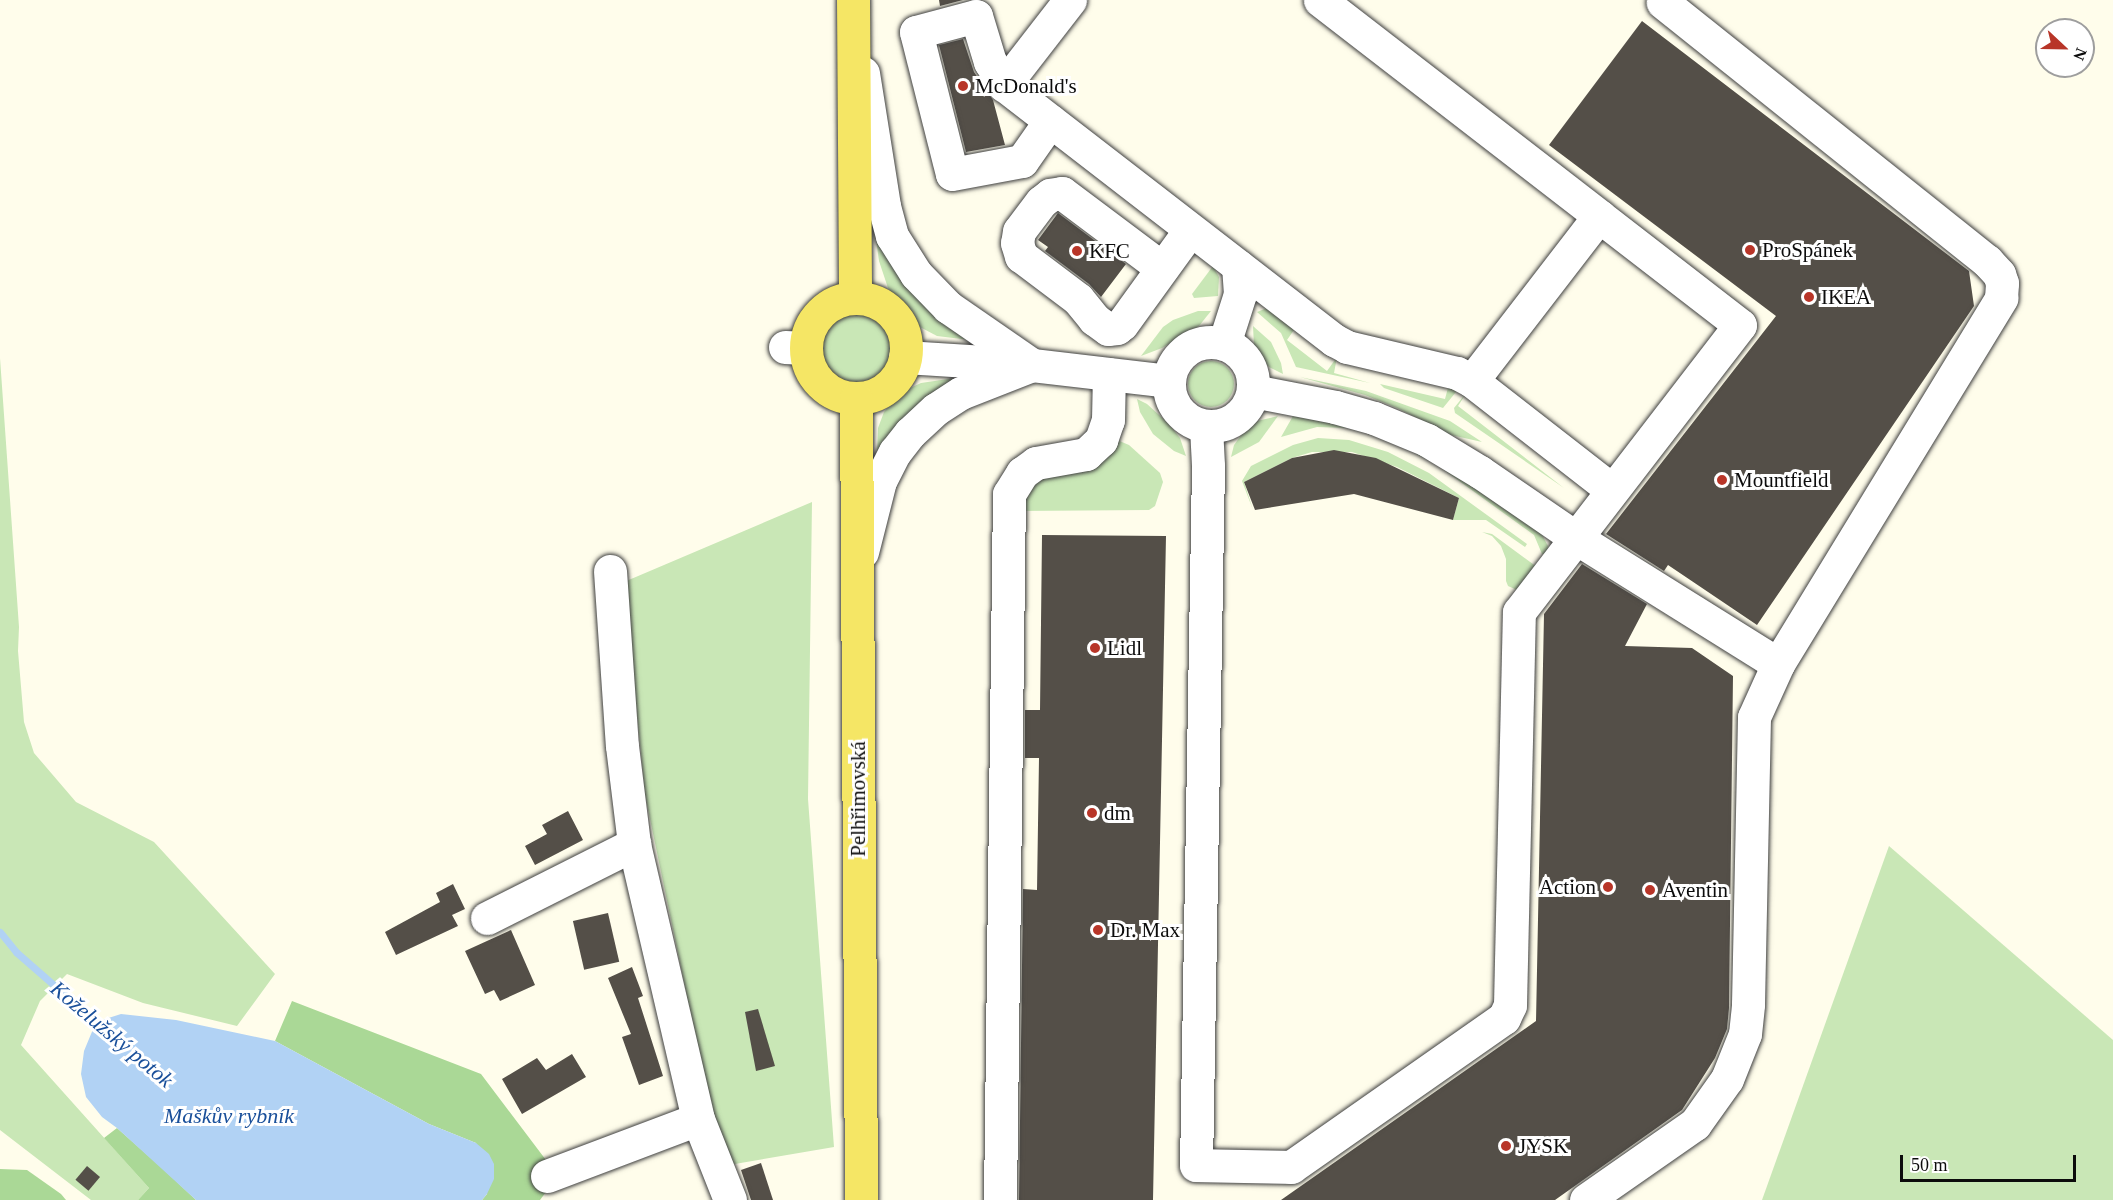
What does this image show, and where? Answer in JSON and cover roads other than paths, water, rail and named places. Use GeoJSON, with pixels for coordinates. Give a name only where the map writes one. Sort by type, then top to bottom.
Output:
{"type":"FeatureCollection","features":[{"type":"Feature","properties":{"kind":"main road"},"geometry":{"type":"LineString","coordinates":[[853,3],[855,298]]}},
{"type":"Feature","properties":{"kind":"main road"},"geometry":{"type":"LineString","coordinates":[[855,298],[876,303],[894,316],[906,342],[905,357],[893,382],[876,394],[856,399],[831,392],[820,384],[807,361],[795,348],[820,313],[843,300],[855,298]]}},
{"type":"Feature","properties":{"kind":"main road","name":"Pelhřimovská"},"geometry":{"type":"LineString","coordinates":[[856,399],[861,1200]]}},
{"type":"Feature","properties":{"kind":"lane"},"geometry":{"type":"LineString","coordinates":[[1004,86],[1070,0]]}},
{"type":"Feature","properties":{"kind":"lane"},"geometry":{"type":"LineString","coordinates":[[1206,427],[1207,513],[1196,1165],[1291,1167],[1504,1018],[1512,991],[1519,612],[1740,324],[1320,0]]}},
{"type":"Feature","properties":{"kind":"lane"},"geometry":{"type":"LineString","coordinates":[[1586,1200],[1695,1125],[1718,1095],[1740,1049],[1748,1005],[1754,717],[1778,664],[1993,313],[2001,298],[2002,283],[1999,274],[1987,261],[1664,2]]}},
{"type":"Feature","properties":{"kind":"lane"},"geometry":{"type":"LineString","coordinates":[[853,3],[884,206],[892,236],[916,274],[948,307],[1032,365]]}},
{"type":"Feature","properties":{"kind":"lane"},"geometry":{"type":"LineString","coordinates":[[1050,121],[1022,160],[952,174],[916,32],[976,16],[990,62],[1004,86],[1050,121],[1190,230],[1334,340],[1347,347],[1456,373],[1472,381],[1612,490]]}},
{"type":"Feature","properties":{"kind":"lane"},"geometry":{"type":"LineString","coordinates":[[1472,381],[1599,216]]}},
{"type":"Feature","properties":{"kind":"lane"},"geometry":{"type":"LineString","coordinates":[[1162,268],[1190,230]]}},
{"type":"Feature","properties":{"kind":"lane"},"geometry":{"type":"LineString","coordinates":[[1224,344],[1240,294],[1238,266]]}},
{"type":"Feature","properties":{"kind":"lane"},"geometry":{"type":"LineString","coordinates":[[1199,343],[1224,344],[1233,348],[1247,362],[1251,371],[1253,391],[1245,410],[1237,418],[1217,427],[1206,427],[1183,417],[1169,394],[1168,381],[1171,369],[1187,349],[1199,343]]}},
{"type":"Feature","properties":{"kind":"lane"},"geometry":{"type":"LineString","coordinates":[[905,357],[1032,365],[1168,381]]}},
{"type":"Feature","properties":{"kind":"lane"},"geometry":{"type":"LineString","coordinates":[[857,569],[880,481],[895,452],[910,433],[936,409],[961,393],[1032,365]]}},
{"type":"Feature","properties":{"kind":"lane"},"geometry":{"type":"LineString","coordinates":[[1000,1200],[1009,494],[1022,473],[1036,463],[1086,454],[1101,440],[1108,420],[1109,374]]}},
{"type":"Feature","properties":{"kind":"lane"},"geometry":{"type":"LineString","coordinates":[[1253,391],[1364,415],[1427,440],[1480,472],[1576,538],[1778,664]]}},
{"type":"Feature","properties":{"kind":"lane"},"geometry":{"type":"LineString","coordinates":[[610,571],[622,746],[634,844],[698,1119],[730,1200]]}},
{"type":"Feature","properties":{"kind":"lane"},"geometry":{"type":"LineString","coordinates":[[487,918],[634,844]]}},
{"type":"Feature","properties":{"kind":"lane"},"geometry":{"type":"LineString","coordinates":[[547,1176],[698,1119]]}},
{"type":"Feature","properties":{"kind":"water","name":"Maškův rybník"},"geometry":{"type":"Polygon","coordinates":[[[121,1014],[176,1020],[275,1041],[429,1124],[476,1143],[489,1154],[494,1164],[494,1179],[487,1194],[482,1200],[196,1200],[102,1117],[86,1097],[81,1074],[84,1051],[96,1022],[121,1014]]]}},
{"type":"Feature","properties":{"kind":"waterway","name":"Koželužský potok"},"geometry":{"type":"LineString","coordinates":[[0,932],[16,952],[103,1028]]}},
{"type":"Feature","properties":{"kind":"place","name":"McDonald's"},"geometry":{"type":"Point","coordinates":[963,86]}},
{"type":"Feature","properties":{"kind":"place","name":"ProSpánek"},"geometry":{"type":"Point","coordinates":[1750,250]}},
{"type":"Feature","properties":{"kind":"place","name":"KFC"},"geometry":{"type":"Point","coordinates":[1077,251]}},
{"type":"Feature","properties":{"kind":"place","name":"IKEA"},"geometry":{"type":"Point","coordinates":[1809,297]}},
{"type":"Feature","properties":{"kind":"place","name":"Mountfield"},"geometry":{"type":"Point","coordinates":[1722,480]}},
{"type":"Feature","properties":{"kind":"place","name":"Lidl"},"geometry":{"type":"Point","coordinates":[1095,648]}},
{"type":"Feature","properties":{"kind":"place","name":"dm"},"geometry":{"type":"Point","coordinates":[1092,813]}},
{"type":"Feature","properties":{"kind":"place","name":"Action"},"geometry":{"type":"Point","coordinates":[1608,887]}},
{"type":"Feature","properties":{"kind":"place","name":"Aventin"},"geometry":{"type":"Point","coordinates":[1650,890]}},
{"type":"Feature","properties":{"kind":"place","name":"Dr. Max"},"geometry":{"type":"Point","coordinates":[1098,930]}},
{"type":"Feature","properties":{"kind":"place","name":"JYSK"},"geometry":{"type":"Point","coordinates":[1506,1146]}}]}
